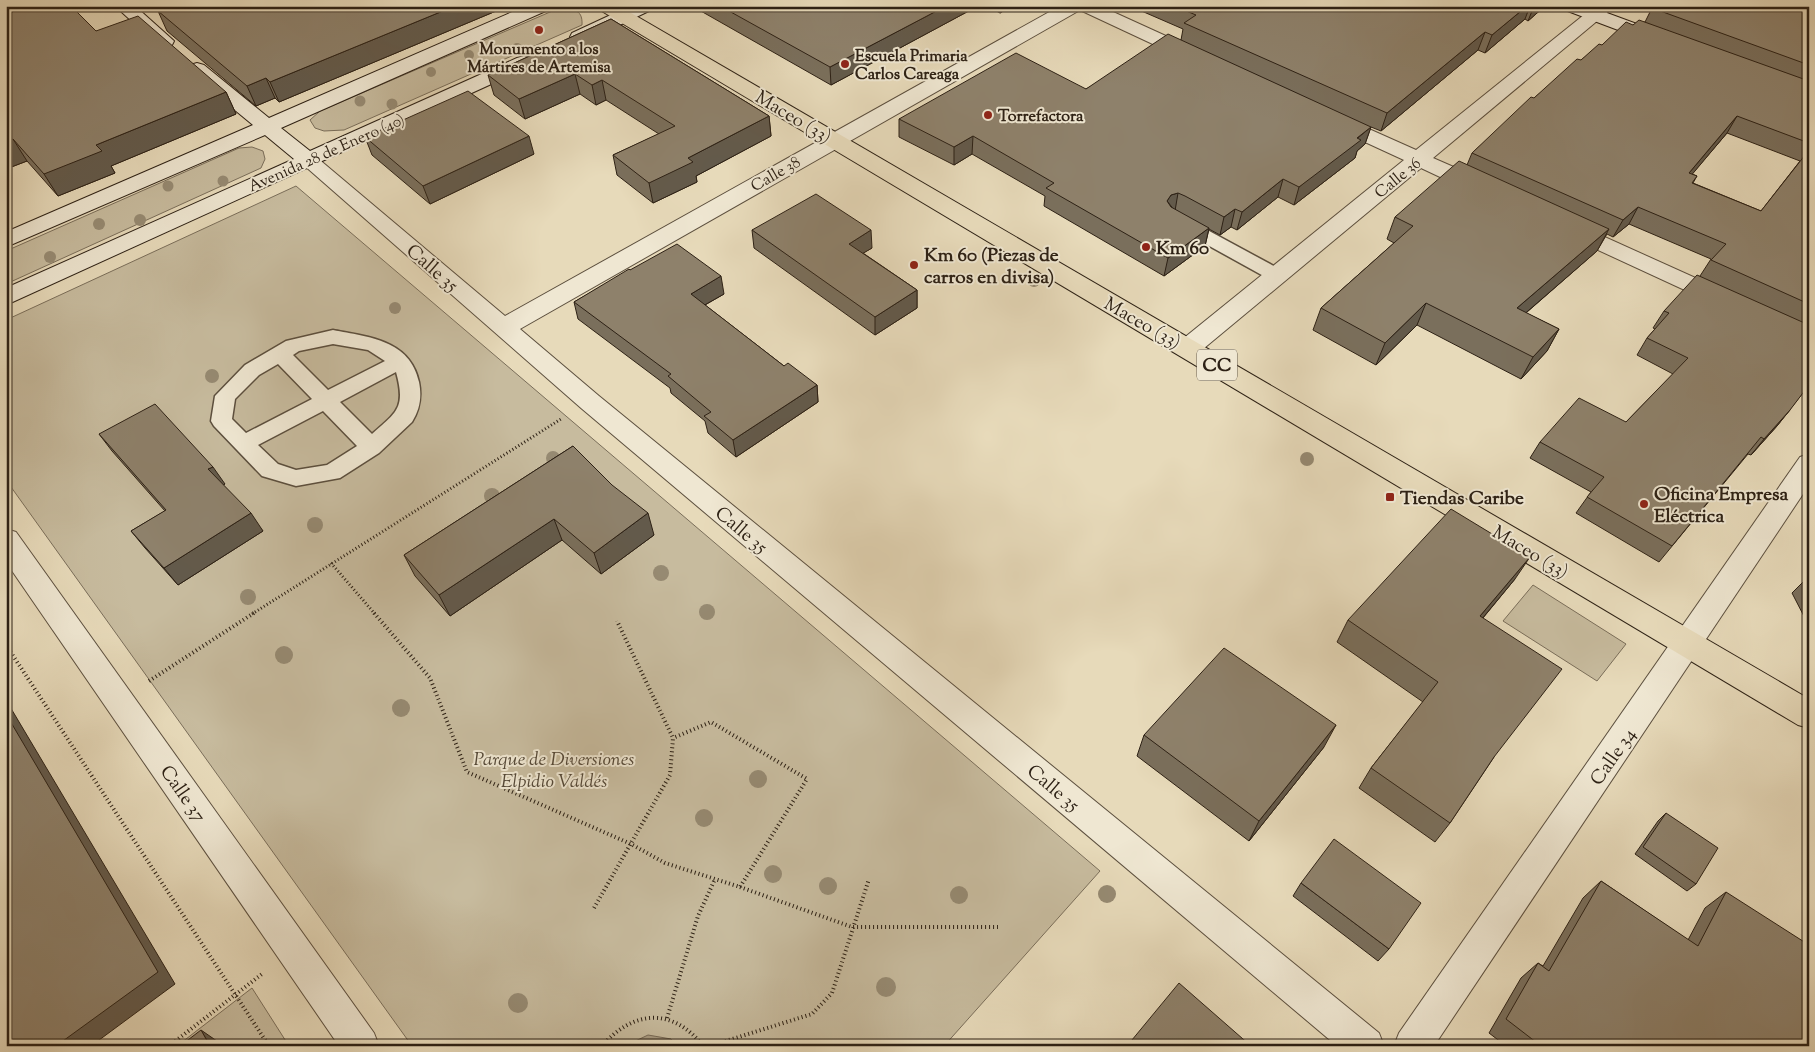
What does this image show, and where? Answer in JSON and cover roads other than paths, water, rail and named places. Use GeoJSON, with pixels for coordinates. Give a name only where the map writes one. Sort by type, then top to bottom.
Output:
{"type":"FeatureCollection","features":[{"type":"Feature","properties":{"kind":"main road","name":"Maceo (33)"},"geometry":{"type":"LineString","coordinates":[[625,10],[834,140],[1809,715]]}},
{"type":"Feature","properties":{"kind":"street","name":"Calle 35"},"geometry":{"type":"LineString","coordinates":[[124,6],[266,127],[308,160],[590,402],[1366,1046]]}},
{"type":"Feature","properties":{"kind":"street"},"geometry":{"type":"LineString","coordinates":[[6,240],[542,6]]}},
{"type":"Feature","properties":{"kind":"street","name":"Calle 38"},"geometry":{"type":"LineString","coordinates":[[504,327],[1074,6]]}},
{"type":"Feature","properties":{"kind":"street"},"geometry":{"type":"LineString","coordinates":[[1086,6],[1212,64]]}},
{"type":"Feature","properties":{"kind":"street"},"geometry":{"type":"LineString","coordinates":[[1571,6],[1601,11],[1669,43]]}},
{"type":"Feature","properties":{"kind":"street"},"geometry":{"type":"LineString","coordinates":[[560,45],[625,10]]}},
{"type":"Feature","properties":{"kind":"street","name":"Calle 36"},"geometry":{"type":"LineString","coordinates":[[1188,348],[1601,11]]}},
{"type":"Feature","properties":{"kind":"street","name":"Avenida 28 de Enero (40)"},"geometry":{"type":"LineString","coordinates":[[6,297],[542,54]]}},
{"type":"Feature","properties":{"kind":"street"},"geometry":{"type":"LineString","coordinates":[[1320,114],[1501,196]]}},
{"type":"Feature","properties":{"kind":"street"},"geometry":{"type":"LineString","coordinates":[[1546,217],[1736,305]]}},
{"type":"Feature","properties":{"kind":"street","name":"Calle 34"},"geometry":{"type":"LineString","coordinates":[[1412,1046],[1809,464]]}},
{"type":"Feature","properties":{"kind":"street","name":"Calle 37"},"geometry":{"type":"LineString","coordinates":[[6,540],[361,1046]]}},
{"type":"Feature","properties":{"kind":"lane"},"geometry":{"type":"LineString","coordinates":[[1174,219],[1276,275]]}},
{"type":"Feature","properties":{"kind":"lane"},"geometry":{"type":"LineString","coordinates":[[333,337],[373,344],[401,362],[407,373],[412,396],[405,417],[371,447],[332,472],[296,478],[270,470],[221,421],[225,396],[252,370],[293,346],[333,337]]}},
{"type":"Feature","properties":{"kind":"lane"},"geometry":{"type":"LineString","coordinates":[[280,354],[371,447]]}},
{"type":"Feature","properties":{"kind":"lane"},"geometry":{"type":"LineString","coordinates":[[243,444],[401,362]]}},
{"type":"Feature","properties":{"kind":"place","name":"Monumento a los Mártires de Artemisa"},"geometry":{"type":"Point","coordinates":[539,30]}},
{"type":"Feature","properties":{"kind":"place","name":"Escuela Primaria Carlos Careaga"},"geometry":{"type":"Point","coordinates":[845,64]}},
{"type":"Feature","properties":{"kind":"place","name":"Torrefactora"},"geometry":{"type":"Point","coordinates":[988,115]}},
{"type":"Feature","properties":{"kind":"place","name":"Km 60"},"geometry":{"type":"Point","coordinates":[1146,247]}},
{"type":"Feature","properties":{"kind":"place","name":"Km 60 (Piezas de carros en divisa)"},"geometry":{"type":"Point","coordinates":[914,265]}},
{"type":"Feature","properties":{"kind":"place","name":"Tiendas Caribe"},"geometry":{"type":"Point","coordinates":[1390,497]}},
{"type":"Feature","properties":{"kind":"place","name":"Oficina Empresa Eléctrica"},"geometry":{"type":"Point","coordinates":[1644,504]}},
{"type":"Feature","properties":{"kind":"park label","name":"Parque de Diversiones Elpidio Valdés"},"geometry":{"type":"Point","coordinates":[554,769]}}]}
